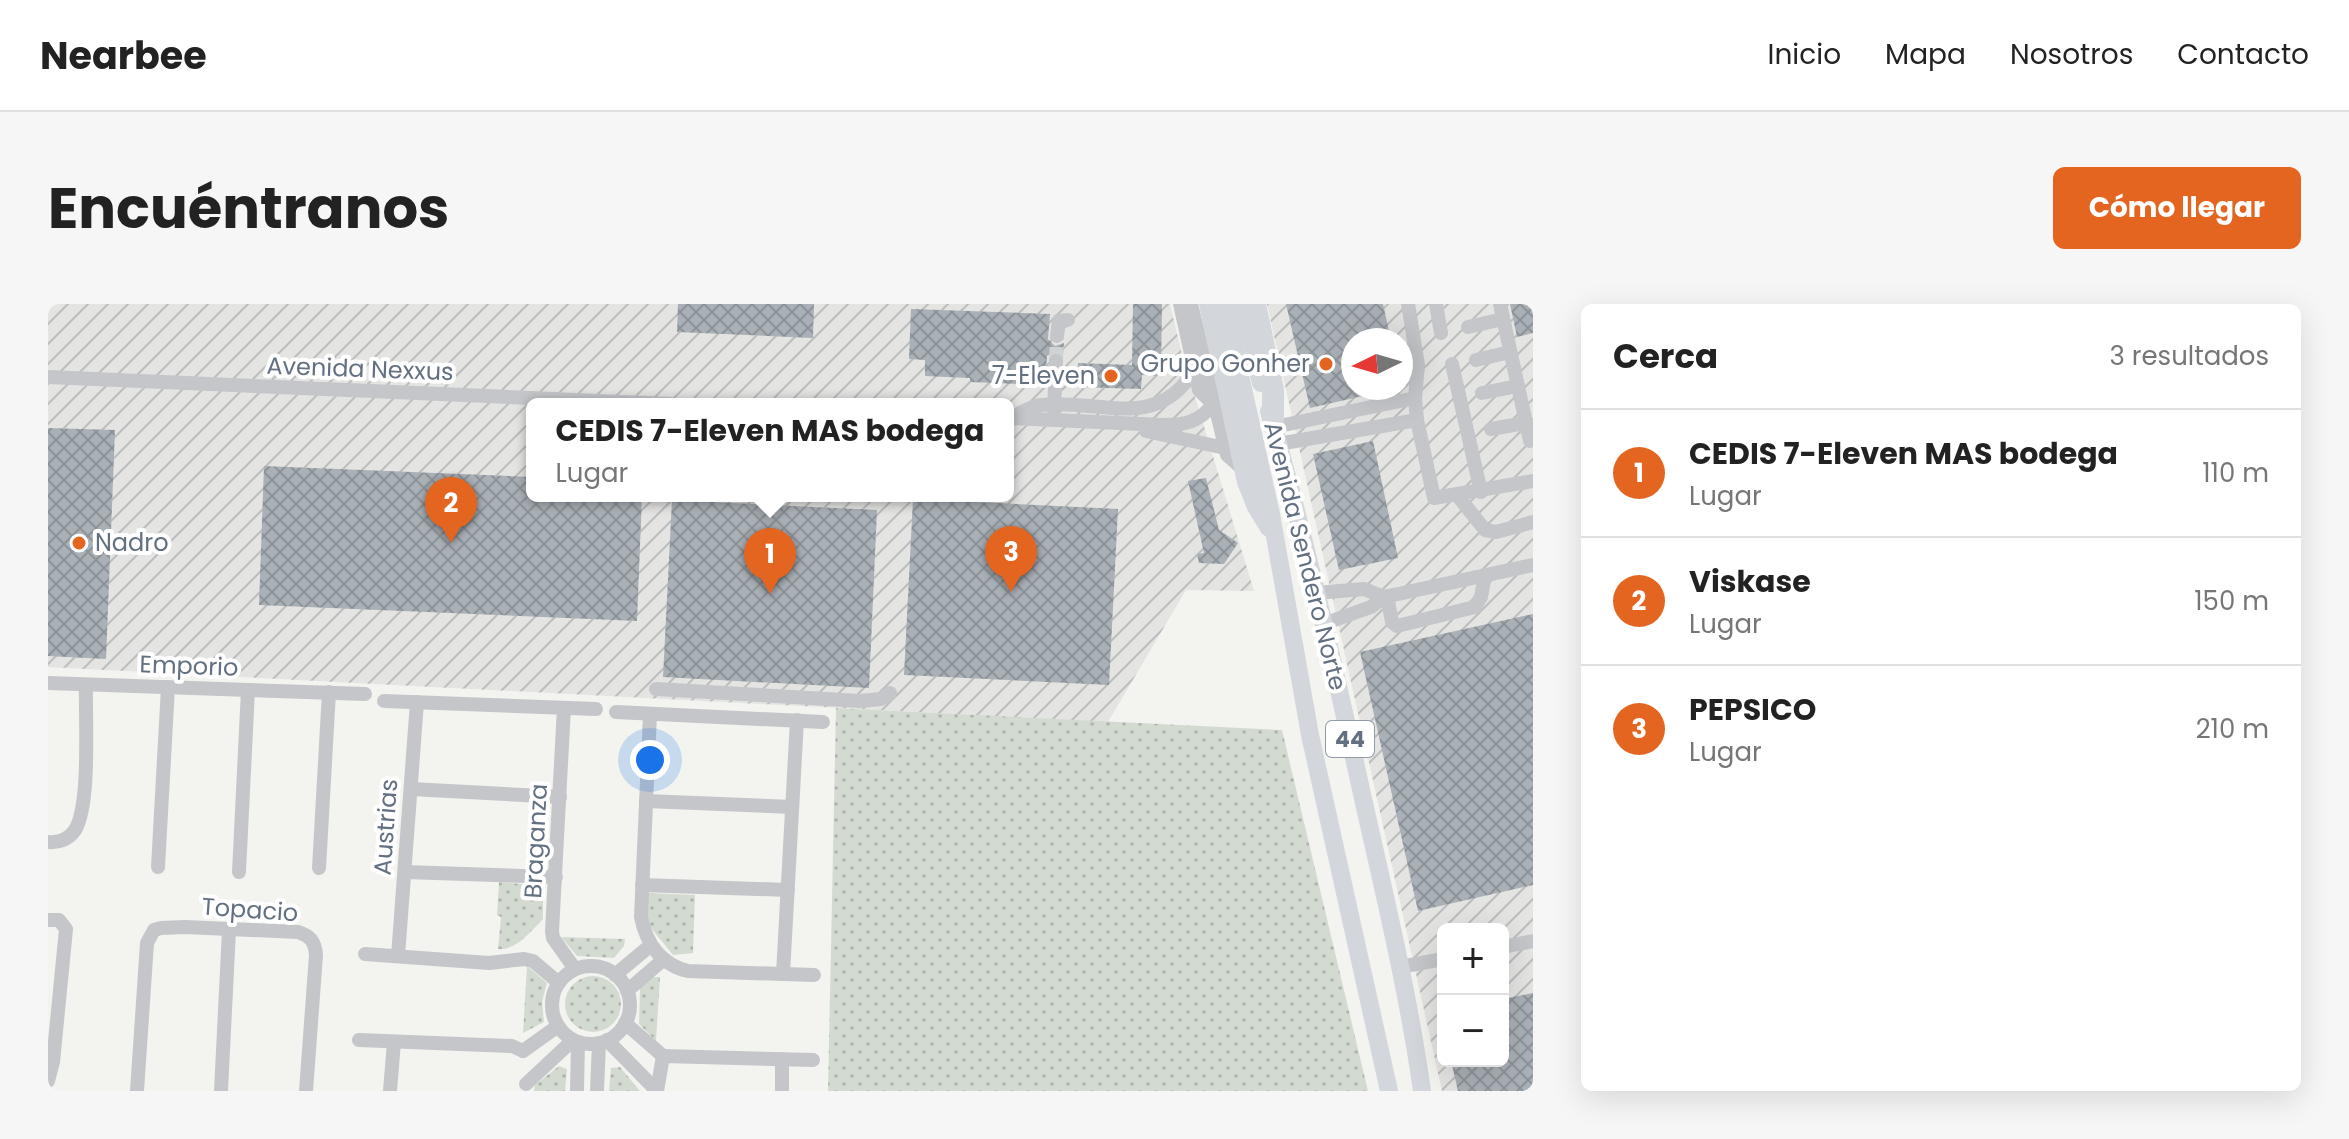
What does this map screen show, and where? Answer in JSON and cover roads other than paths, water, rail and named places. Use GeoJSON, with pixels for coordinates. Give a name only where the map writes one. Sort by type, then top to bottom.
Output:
{"type":"FeatureCollection","features":[{"type":"Feature","properties":{"kind":"highway"},"geometry":{"type":"LineString","coordinates":[[1255,304],[1273,390],[1275,432]]}},
{"type":"Feature","properties":{"kind":"main road"},"geometry":{"type":"LineString","coordinates":[[1208,304],[1243,469],[1256,507],[1275,537]]}},
{"type":"Feature","properties":{"kind":"main road","name":"Avenida Sendero Norte"},"geometry":{"type":"LineString","coordinates":[[1224,304],[1275,432],[1316,593],[1400,967],[1422,1091]]}},
{"type":"Feature","properties":{"kind":"main road","name":"Avenida Sendero Norte"},"geometry":{"type":"LineString","coordinates":[[1241,304],[1243,346],[1310,735],[1389,1091]]}},
{"type":"Feature","properties":{"kind":"main road"},"geometry":{"type":"LineString","coordinates":[[1418,1055],[1433,1091]]}},
{"type":"Feature","properties":{"kind":"street"},"geometry":{"type":"LineString","coordinates":[[1180,304],[1199,390],[1213,404]]}},
{"type":"Feature","properties":{"kind":"street"},"geometry":{"type":"LineString","coordinates":[[1191,304],[1225,448],[1229,459],[1243,469]]}},
{"type":"Feature","properties":{"kind":"street"},"geometry":{"type":"LineString","coordinates":[[1500,304],[1530,441]]}},
{"type":"Feature","properties":{"kind":"street"},"geometry":{"type":"LineString","coordinates":[[1441,333],[1437,306],[1409,310],[1418,365],[1417,420],[1434,498],[1533,481]]}},
{"type":"Feature","properties":{"kind":"street"},"geometry":{"type":"LineString","coordinates":[[1468,327],[1503,319]]}},
{"type":"Feature","properties":{"kind":"street"},"geometry":{"type":"LineString","coordinates":[[1057,336],[1058,323],[1068,320]]}},
{"type":"Feature","properties":{"kind":"street"},"geometry":{"type":"LineString","coordinates":[[1476,360],[1510,352]]}},
{"type":"Feature","properties":{"kind":"street"},"geometry":{"type":"LineString","coordinates":[[1054,413],[1056,361]]}},
{"type":"Feature","properties":{"kind":"street"},"geometry":{"type":"LineString","coordinates":[[1452,364],[1481,492]]}},
{"type":"Feature","properties":{"kind":"street"},"geometry":{"type":"LineString","coordinates":[[1014,417],[1153,406],[1182,388],[1194,370]]}},
{"type":"Feature","properties":{"kind":"street","name":"Avenida Nexxus"},"geometry":{"type":"LineString","coordinates":[[48,377],[532,398]]}},
{"type":"Feature","properties":{"kind":"street"},"geometry":{"type":"LineString","coordinates":[[1482,393],[1518,386]]}},
{"type":"Feature","properties":{"kind":"street"},"geometry":{"type":"LineString","coordinates":[[1275,432],[1415,398]]}},
{"type":"Feature","properties":{"kind":"street"},"geometry":{"type":"LineString","coordinates":[[1106,422],[1181,425],[1197,420],[1213,404]]}},
{"type":"Feature","properties":{"kind":"street"},"geometry":{"type":"LineString","coordinates":[[1054,413],[1225,448]]}},
{"type":"Feature","properties":{"kind":"street"},"geometry":{"type":"LineString","coordinates":[[1275,432],[1417,420]]}},
{"type":"Feature","properties":{"kind":"street"},"geometry":{"type":"LineString","coordinates":[[1491,429],[1526,423]]}},
{"type":"Feature","properties":{"kind":"street"},"geometry":{"type":"LineString","coordinates":[[1457,495],[1485,530],[1496,532],[1533,522]]}},
{"type":"Feature","properties":{"kind":"street"},"geometry":{"type":"LineString","coordinates":[[1323,624],[1371,607],[1386,596],[1533,565]]}},
{"type":"Feature","properties":{"kind":"street"},"geometry":{"type":"LineString","coordinates":[[1386,596],[1392,622],[1397,626],[1475,607],[1481,597],[1485,575]]}},
{"type":"Feature","properties":{"kind":"street"},"geometry":{"type":"LineString","coordinates":[[1316,593],[1364,589],[1386,596]]}},
{"type":"Feature","properties":{"kind":"street","name":"Emporio"},"geometry":{"type":"LineString","coordinates":[[48,683],[365,694]]}},
{"type":"Feature","properties":{"kind":"street"},"geometry":{"type":"LineString","coordinates":[[48,842],[66,839],[74,832],[82,809],[86,685]]}},
{"type":"Feature","properties":{"kind":"street"},"geometry":{"type":"LineString","coordinates":[[158,867],[168,687]]}},
{"type":"Feature","properties":{"kind":"street"},"geometry":{"type":"LineString","coordinates":[[656,689],[860,701],[881,699],[890,693]]}},
{"type":"Feature","properties":{"kind":"street"},"geometry":{"type":"LineString","coordinates":[[239,872],[248,690]]}},
{"type":"Feature","properties":{"kind":"street"},"geometry":{"type":"LineString","coordinates":[[319,868],[329,692]]}},
{"type":"Feature","properties":{"kind":"street"},"geometry":{"type":"LineString","coordinates":[[384,701],[596,709]]}},
{"type":"Feature","properties":{"kind":"street","name":"Austrias"},"geometry":{"type":"LineString","coordinates":[[398,956],[417,702]]}},
{"type":"Feature","properties":{"kind":"street","name":"Braganza"},"geometry":{"type":"LineString","coordinates":[[564,708],[553,938],[575,969]]}},
{"type":"Feature","properties":{"kind":"street"},"geometry":{"type":"LineString","coordinates":[[616,712],[823,722]]}},
{"type":"Feature","properties":{"kind":"street"},"geometry":{"type":"LineString","coordinates":[[650,714],[641,917],[645,936],[671,966],[688,971],[814,975]]}},
{"type":"Feature","properties":{"kind":"street"},"geometry":{"type":"LineString","coordinates":[[783,974],[797,720]]}},
{"type":"Feature","properties":{"kind":"street"},"geometry":{"type":"LineString","coordinates":[[411,789],[560,797]]}},
{"type":"Feature","properties":{"kind":"street"},"geometry":{"type":"LineString","coordinates":[[646,801],[792,807]]}},
{"type":"Feature","properties":{"kind":"street"},"geometry":{"type":"LineString","coordinates":[[405,872],[556,877]]}},
{"type":"Feature","properties":{"kind":"street"},"geometry":{"type":"LineString","coordinates":[[642,885],[788,890]]}},
{"type":"Feature","properties":{"kind":"street"},"geometry":{"type":"LineString","coordinates":[[48,920],[59,920],[66,929],[53,1062],[48,1081]]}},
{"type":"Feature","properties":{"kind":"street","name":"Topacio"},"geometry":{"type":"LineString","coordinates":[[137,1091],[145,955],[150,935],[161,928],[298,932],[306,934],[314,942],[316,955],[306,1091]]}},
{"type":"Feature","properties":{"kind":"street"},"geometry":{"type":"LineString","coordinates":[[221,1091],[229,930]]}},
{"type":"Feature","properties":{"kind":"street"},"geometry":{"type":"LineString","coordinates":[[1509,946],[1533,941]]}},
{"type":"Feature","properties":{"kind":"street"},"geometry":{"type":"LineString","coordinates":[[615,975],[651,945]]}},
{"type":"Feature","properties":{"kind":"street"},"geometry":{"type":"LineString","coordinates":[[365,954],[489,963],[533,961],[559,983]]}},
{"type":"Feature","properties":{"kind":"street"},"geometry":{"type":"LineString","coordinates":[[627,991],[664,959]]}},
{"type":"Feature","properties":{"kind":"street"},"geometry":{"type":"LineString","coordinates":[[1400,967],[1437,960]]}},
{"type":"Feature","properties":{"kind":"street"},"geometry":{"type":"LineString","coordinates":[[589,966],[615,975],[627,991],[629,1012],[625,1023],[618,1033],[603,1042],[575,1041],[558,1026],[552,1004],[559,983],[575,969],[589,966]]}},
{"type":"Feature","properties":{"kind":"street"},"geometry":{"type":"LineString","coordinates":[[625,1023],[663,1056],[813,1060]]}},
{"type":"Feature","properties":{"kind":"street"},"geometry":{"type":"LineString","coordinates":[[523,1051],[558,1026]]}},
{"type":"Feature","properties":{"kind":"street"},"geometry":{"type":"LineString","coordinates":[[359,1040],[512,1046],[523,1051]]}},
{"type":"Feature","properties":{"kind":"street"},"geometry":{"type":"LineString","coordinates":[[526,1088],[575,1041]]}},
{"type":"Feature","properties":{"kind":"street"},"geometry":{"type":"LineString","coordinates":[[575,1041],[577,1091]]}},
{"type":"Feature","properties":{"kind":"street"},"geometry":{"type":"LineString","coordinates":[[390,1091],[394,1042]]}},
{"type":"Feature","properties":{"kind":"street"},"geometry":{"type":"LineString","coordinates":[[597,1091],[603,1042]]}},
{"type":"Feature","properties":{"kind":"street"},"geometry":{"type":"LineString","coordinates":[[603,1042],[657,1091]]}},
{"type":"Feature","properties":{"kind":"street"},"geometry":{"type":"LineString","coordinates":[[523,1051],[526,1088]]}},
{"type":"Feature","properties":{"kind":"street"},"geometry":{"type":"LineString","coordinates":[[657,1091],[663,1056]]}},
{"type":"Feature","properties":{"kind":"street"},"geometry":{"type":"LineString","coordinates":[[782,1059],[782,1091]]}},
{"type":"Feature","properties":{"kind":"tunnel"},"geometry":{"type":"LineString","coordinates":[[1056,361],[1057,336]]}},
{"type":"Feature","properties":{"kind":"place","name":"Grupo Gonher"},"geometry":{"type":"Point","coordinates":[1326,364]}},
{"type":"Feature","properties":{"kind":"place","name":"7-Eleven"},"geometry":{"type":"Point","coordinates":[1111,376]}},
{"type":"Feature","properties":{"kind":"place","name":"Nadro"},"geometry":{"type":"Point","coordinates":[79,543]}},
{"type":"Feature","properties":{"kind":"place","name":"Viskase"},"geometry":{"type":"Point","coordinates":[451,543]}},
{"type":"Feature","properties":{"kind":"place","name":"PEPSICO"},"geometry":{"type":"Point","coordinates":[1011,592]}},
{"type":"Feature","properties":{"kind":"place","name":"CEDIS 7-Eleven MAS bodega"},"geometry":{"type":"Point","coordinates":[770,594]}}]}
